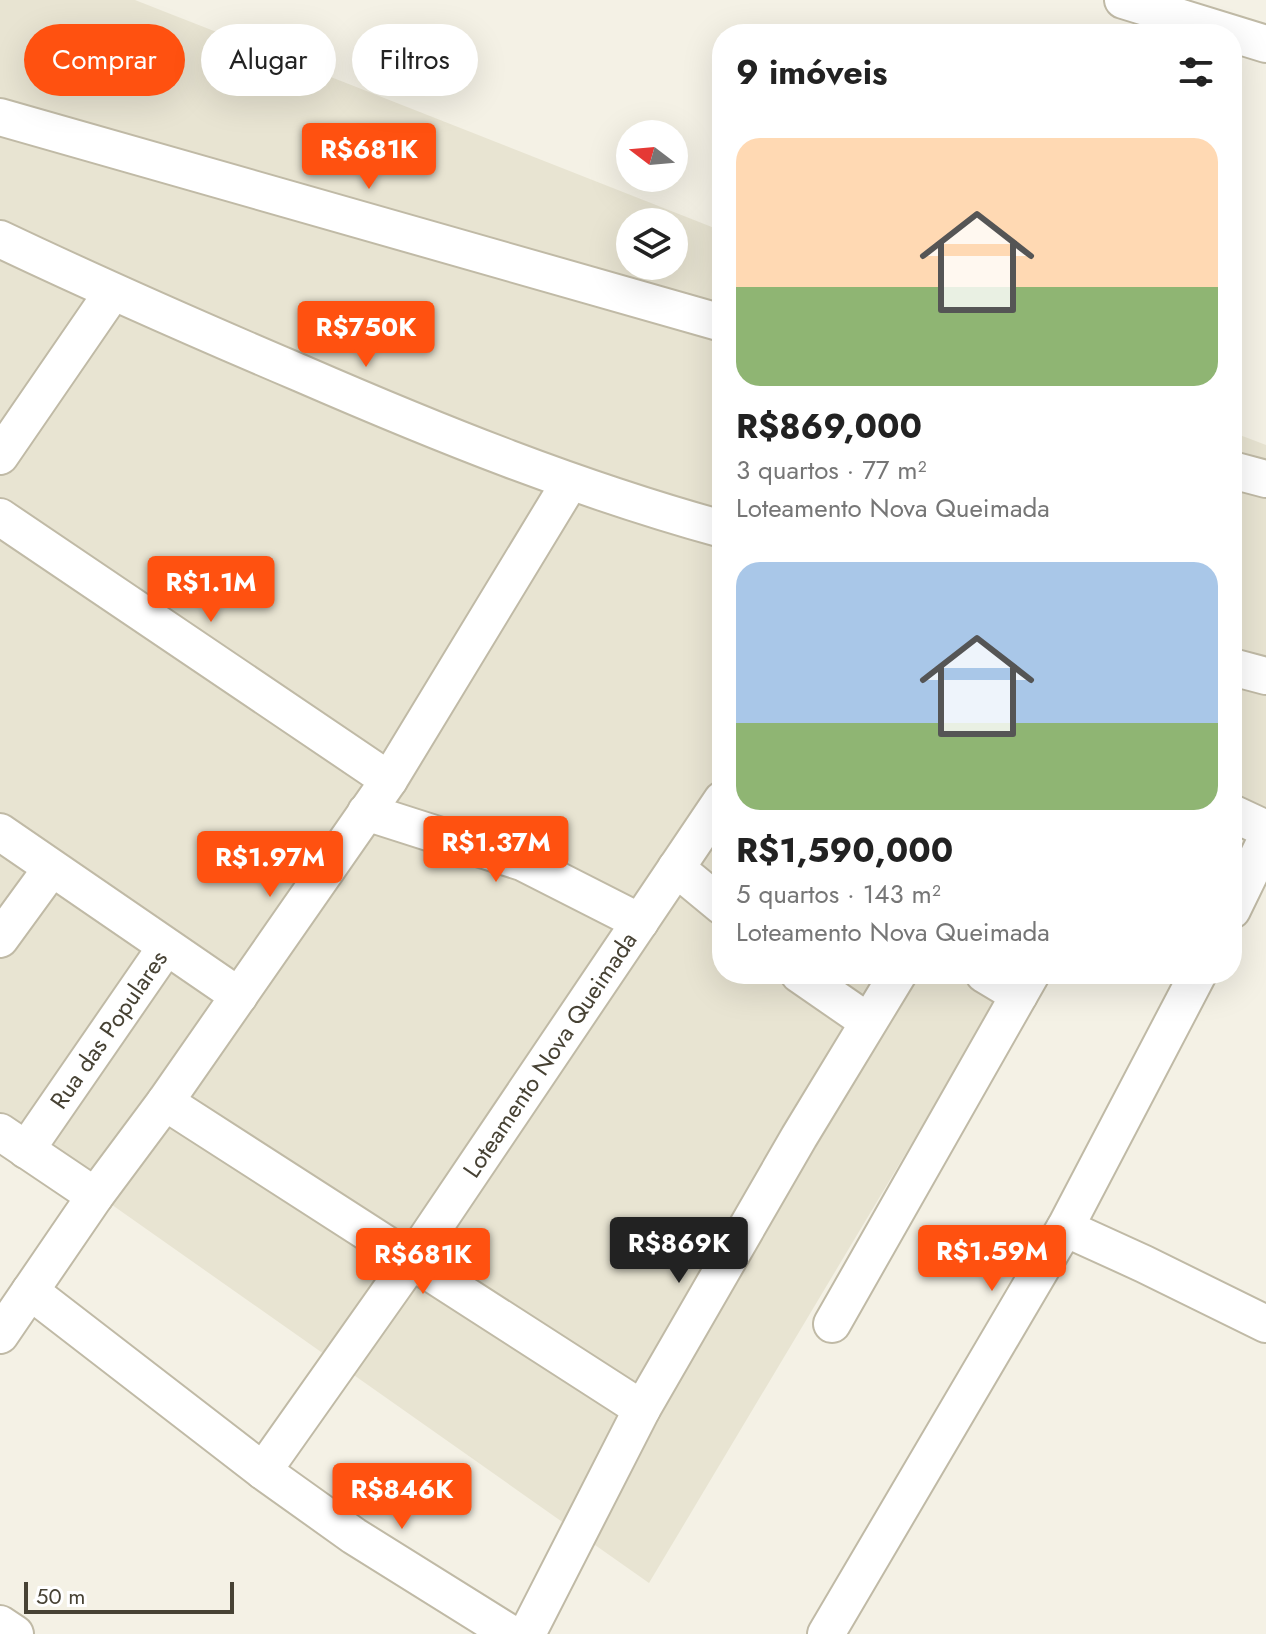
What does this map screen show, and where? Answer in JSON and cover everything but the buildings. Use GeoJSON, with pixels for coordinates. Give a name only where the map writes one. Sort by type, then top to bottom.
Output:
{"type":"FeatureCollection","features":[{"type":"Feature","properties":{"kind":"street"},"geometry":{"type":"LineString","coordinates":[[1123,0],[1201,24]]}},
{"type":"Feature","properties":{"kind":"street"},"geometry":{"type":"LineString","coordinates":[[1242,37],[1266,44]]}},
{"type":"Feature","properties":{"kind":"street"},"geometry":{"type":"LineString","coordinates":[[0,117],[712,320]]}},
{"type":"Feature","properties":{"kind":"street"},"geometry":{"type":"LineString","coordinates":[[0,239],[112,293],[427,428],[712,533]]}},
{"type":"Feature","properties":{"kind":"street"},"geometry":{"type":"LineString","coordinates":[[0,456],[112,293]]}},
{"type":"Feature","properties":{"kind":"street"},"geometry":{"type":"LineString","coordinates":[[1242,473],[1266,479]]}},
{"type":"Feature","properties":{"kind":"street"},"geometry":{"type":"LineString","coordinates":[[0,1335],[389,780],[570,482]]}},
{"type":"Feature","properties":{"kind":"street"},"geometry":{"type":"LineString","coordinates":[[0,517],[389,780]]}},
{"type":"Feature","properties":{"kind":"street"},"geometry":{"type":"LineString","coordinates":[[1242,670],[1266,676]]}},
{"type":"Feature","properties":{"kind":"street"},"geometry":{"type":"LineString","coordinates":[[366,812],[522,862],[640,922]]}},
{"type":"Feature","properties":{"kind":"street","name":"Loteamento Nova Queimada"},"geometry":{"type":"LineString","coordinates":[[263,1471],[412,1260],[712,815]]}},
{"type":"Feature","properties":{"kind":"street"},"geometry":{"type":"LineString","coordinates":[[1242,824],[1264,848],[1242,891]]}},
{"type":"Feature","properties":{"kind":"street","name":"Rua das Populares"},"geometry":{"type":"LineString","coordinates":[[0,832],[166,947],[13,1141],[95,1196]]}},
{"type":"Feature","properties":{"kind":"street"},"geometry":{"type":"LineString","coordinates":[[676,868],[712,898]]}},
{"type":"Feature","properties":{"kind":"street"},"geometry":{"type":"LineString","coordinates":[[0,939],[51,869]]}},
{"type":"Feature","properties":{"kind":"street"},"geometry":{"type":"LineString","coordinates":[[166,947],[239,996]]}},
{"type":"Feature","properties":{"kind":"street"},"geometry":{"type":"LineString","coordinates":[[813,984],[867,1021]]}},
{"type":"Feature","properties":{"kind":"street"},"geometry":{"type":"LineString","coordinates":[[527,1634],[642,1409],[891,984]]}},
{"type":"Feature","properties":{"kind":"street"},"geometry":{"type":"LineString","coordinates":[[832,1324],[1025,984]]}},
{"type":"Feature","properties":{"kind":"street"},"geometry":{"type":"LineString","coordinates":[[826,1634],[1065,1228],[1193,984]]}},
{"type":"Feature","properties":{"kind":"street"},"geometry":{"type":"LineString","coordinates":[[165,1102],[642,1409]]}},
{"type":"Feature","properties":{"kind":"street"},"geometry":{"type":"LineString","coordinates":[[1065,1228],[1266,1324]]}},
{"type":"Feature","properties":{"kind":"street"},"geometry":{"type":"LineString","coordinates":[[30,1291],[263,1471],[354,1536],[511,1634]]}},
{"type":"Feature","properties":{"kind":"street"},"geometry":{"type":"LineString","coordinates":[[0,1624],[15,1634]]}},
{"type":"Feature","properties":{"kind":"shaded area"},"geometry":{"type":"Polygon","coordinates":[[[0,0],[135,0],[201,26],[201,96],[336,96],[336,79],[352,85],[352,96],[379,96],[616,189],[616,192],[664,208],[616,208],[616,280],[688,280],[688,218],[712,227],[712,984],[1007,984],[649,1583],[0,1126],[0,0]]]}},
{"type":"Feature","properties":{"kind":"shaded area"},"geometry":{"type":"Polygon","coordinates":[[[1242,436],[1266,445],[1266,821],[1242,817],[1242,436]]]}}]}
